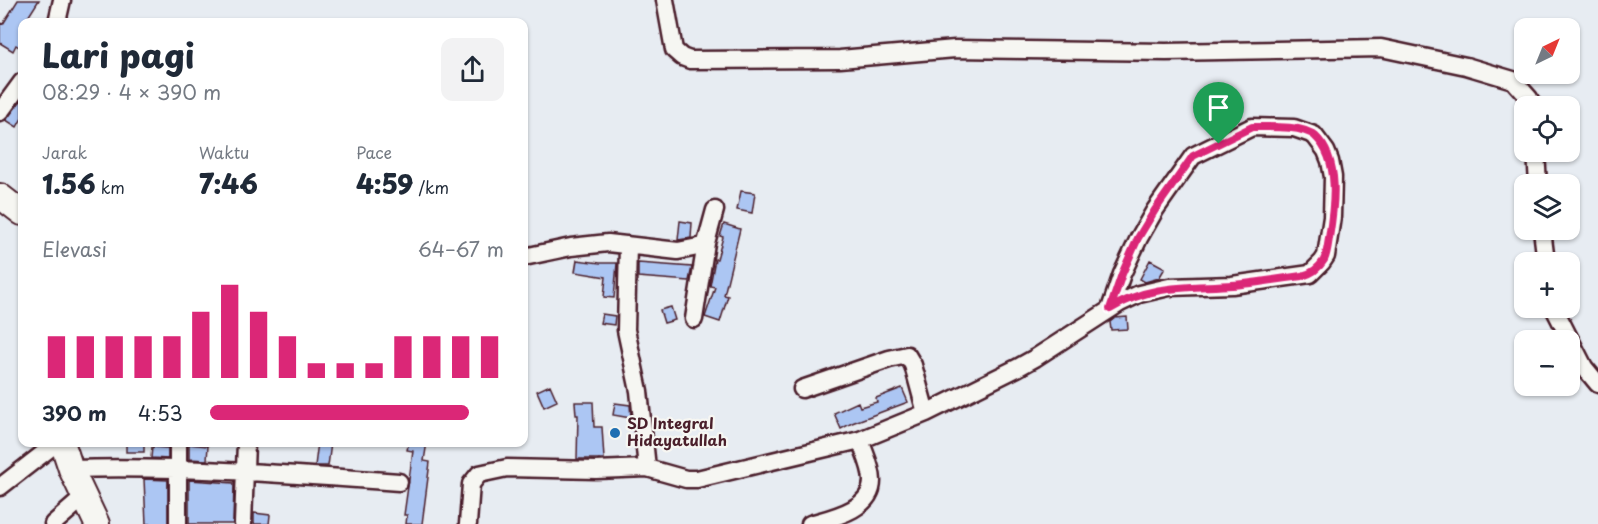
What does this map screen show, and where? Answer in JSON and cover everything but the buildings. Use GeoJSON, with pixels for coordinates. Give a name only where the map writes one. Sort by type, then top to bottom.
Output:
{"type":"FeatureCollection","features":[{"type":"Feature","properties":{"kind":"highway"},"geometry":{"type":"LineString","coordinates":[[0,196],[18,210]]}},
{"type":"Feature","properties":{"kind":"highway"},"geometry":{"type":"LineString","coordinates":[[62,447],[97,524]]}},
{"type":"Feature","properties":{"kind":"street"},"geometry":{"type":"LineString","coordinates":[[58,18],[62,0]]}},
{"type":"Feature","properties":{"kind":"street"},"geometry":{"type":"LineString","coordinates":[[665,0],[674,50],[690,60],[840,59],[955,49],[1166,52],[1381,48],[1466,66],[1513,80],[1527,96]]}},
{"type":"Feature","properties":{"kind":"street"},"geometry":{"type":"LineString","coordinates":[[0,112],[18,87]]}},
{"type":"Feature","properties":{"kind":"street"},"geometry":{"type":"LineString","coordinates":[[468,524],[471,484],[479,474],[507,468],[596,470],[647,468],[686,479],[698,479],[860,440],[926,413],[1017,368],[1110,309],[1139,294],[1169,287],[1232,285],[1310,274],[1326,256],[1332,217],[1333,177],[1326,151],[1314,135],[1294,128],[1252,127],[1193,156],[1138,238],[1110,309]]}},
{"type":"Feature","properties":{"kind":"street"},"geometry":{"type":"LineString","coordinates":[[694,319],[706,243],[716,210]]}},
{"type":"Feature","properties":{"kind":"street"},"geometry":{"type":"LineString","coordinates":[[528,256],[570,246],[608,243],[678,251],[703,246],[706,243]]}},
{"type":"Feature","properties":{"kind":"street"},"geometry":{"type":"LineString","coordinates":[[628,245],[626,330],[639,391],[647,468]]}},
{"type":"Feature","properties":{"kind":"street"},"geometry":{"type":"LineString","coordinates":[[1559,318],[1584,367],[1598,384]]}},
{"type":"Feature","properties":{"kind":"street"},"geometry":{"type":"LineString","coordinates":[[802,389],[889,359],[908,355],[913,365],[926,413]]}},
{"type":"Feature","properties":{"kind":"street"},"geometry":{"type":"LineString","coordinates":[[810,524],[833,518],[855,508],[869,490],[872,484],[871,474],[860,440]]}},
{"type":"Feature","properties":{"kind":"street"},"geometry":{"type":"LineString","coordinates":[[0,487],[53,447]]}},
{"type":"Feature","properties":{"kind":"street"},"geometry":{"type":"LineString","coordinates":[[178,447],[178,524]]}},
{"type":"Feature","properties":{"kind":"street"},"geometry":{"type":"LineString","coordinates":[[243,524],[246,447]]}},
{"type":"Feature","properties":{"kind":"street"},"geometry":{"type":"LineString","coordinates":[[71,469],[138,467],[179,470],[244,470],[399,482]]}},
{"type":"Feature","properties":{"kind":"street"},"geometry":{"type":"LineString","coordinates":[[53,524],[84,497]]}},
{"type":"Feature","properties":{"kind":"place","name":"SD Integral Hidayatullah"},"geometry":{"type":"Point","coordinates":[615,433]}},
{"type":"Feature","properties":{"kind":"route"},"geometry":{"type":"LineString","coordinates":[[1252,127],[1294,128],[1314,135],[1326,151],[1333,177],[1332,217],[1326,256],[1310,274],[1302,276],[1232,285],[1169,287],[1139,294],[1110,309],[1138,238],[1155,210],[1193,156],[1219,144],[1252,127]]}}]}
